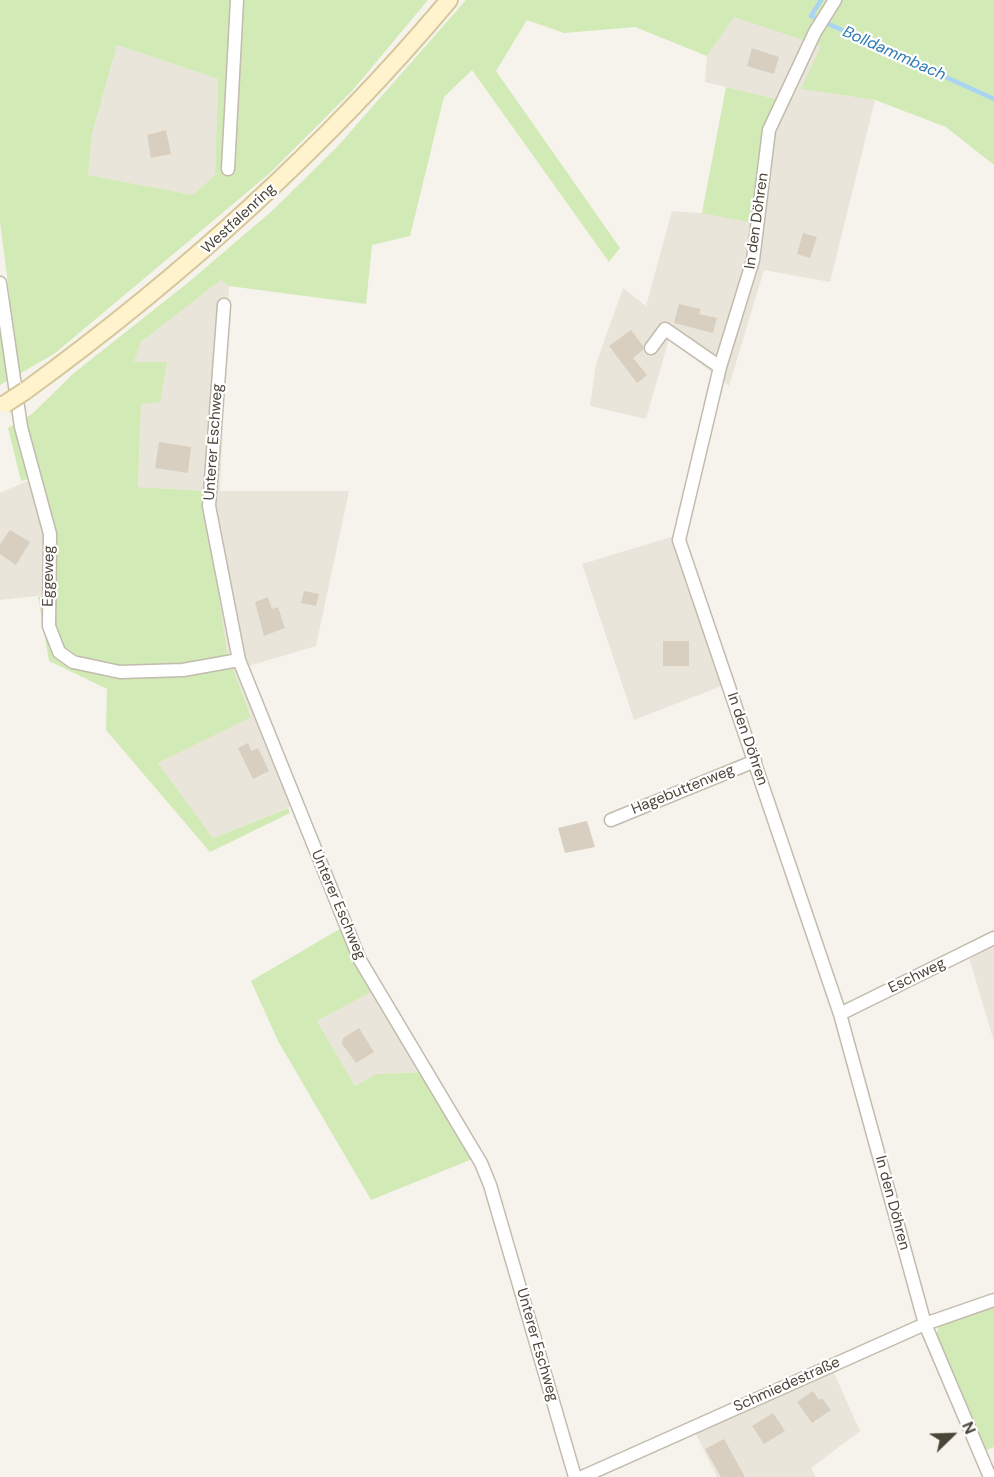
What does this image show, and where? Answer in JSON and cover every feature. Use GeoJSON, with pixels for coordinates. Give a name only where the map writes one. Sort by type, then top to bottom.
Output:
{"type":"FeatureCollection","features":[{"type":"Feature","properties":{"kind":"main road","name":"Westfalenring"},"geometry":{"type":"LineString","coordinates":[[3,405],[109,329],[206,250],[291,171],[362,99],[449,0]]}},
{"type":"Feature","properties":{"kind":"street"},"geometry":{"type":"LineString","coordinates":[[228,169],[237,0]]}},
{"type":"Feature","properties":{"kind":"street","name":"In den Döhren"},"geometry":{"type":"LineString","coordinates":[[833,4],[819,26],[769,130],[753,260],[720,367],[679,540],[840,1014],[925,1323],[990,1477]]}},
{"type":"Feature","properties":{"kind":"street","name":"Eggeweg"},"geometry":{"type":"LineString","coordinates":[[0,283],[21,427],[50,534],[49,626],[59,652],[73,662],[120,672],[183,670],[239,660]]}},
{"type":"Feature","properties":{"kind":"street","name":"Unterer Eschweg"},"geometry":{"type":"LineString","coordinates":[[224,305],[209,506],[239,660],[360,960],[481,1163],[490,1185],[575,1477]]}},
{"type":"Feature","properties":{"kind":"street"},"geometry":{"type":"LineString","coordinates":[[651,348],[665,328],[720,367]]}},
{"type":"Feature","properties":{"kind":"street","name":"Hagebuttenweg"},"geometry":{"type":"LineString","coordinates":[[612,820],[755,761]]}},
{"type":"Feature","properties":{"kind":"street","name":"Eschweg"},"geometry":{"type":"LineString","coordinates":[[840,1014],[994,938]]}},
{"type":"Feature","properties":{"kind":"street","name":"Schmiedestraße"},"geometry":{"type":"LineString","coordinates":[[582,1477],[925,1323],[994,1300]]}},
{"type":"Feature","properties":{"kind":"shaded area"},"geometry":{"type":"Polygon","coordinates":[[[734,16],[821,46],[802,89],[875,100],[830,282],[764,270],[729,386],[669,339],[646,419],[590,406],[596,364],[623,288],[646,306],[672,211],[702,213],[776,99],[705,82],[707,56],[734,16]]]}},
{"type":"Feature","properties":{"kind":"shaded area"},"geometry":{"type":"Polygon","coordinates":[[[117,45],[218,79],[215,175],[193,195],[88,175],[92,134],[117,45]]]}},
{"type":"Feature","properties":{"kind":"shaded area"},"geometry":{"type":"Polygon","coordinates":[[[221,280],[229,286],[220,491],[349,491],[316,646],[245,667],[299,803],[213,838],[158,763],[251,716],[227,652],[204,491],[138,487],[141,403],[167,362],[133,363],[141,342],[221,280]]]}},
{"type":"Feature","properties":{"kind":"shaded area"},"geometry":{"type":"Polygon","coordinates":[[[39,476],[54,594],[0,600],[0,493],[39,476]]]}},
{"type":"Feature","properties":{"kind":"shaded area"},"geometry":{"type":"Polygon","coordinates":[[[678,535],[732,682],[634,720],[582,564],[678,535]]]}},
{"type":"Feature","properties":{"kind":"shaded area"},"geometry":{"type":"Polygon","coordinates":[[[994,929],[994,1042],[965,944],[994,929]]]}},
{"type":"Feature","properties":{"kind":"shaded area"},"geometry":{"type":"Polygon","coordinates":[[[373,991],[422,1072],[376,1074],[355,1086],[317,1021],[373,991]]]}},
{"type":"Feature","properties":{"kind":"shaded area"},"geometry":{"type":"Polygon","coordinates":[[[830,1364],[860,1431],[811,1468],[816,1477],[717,1477],[692,1426],[830,1364]]]}},
{"type":"Feature","properties":{"kind":"green space"},"geometry":{"type":"Polygon","coordinates":[[[0,0],[428,0],[352,91],[270,173],[54,354],[0,385],[0,321],[10,299],[0,222],[0,0]],[[117,45],[92,134],[88,175],[193,195],[215,175],[218,79],[117,45]]]}},
{"type":"Feature","properties":{"kind":"green space"},"geometry":{"type":"Polygon","coordinates":[[[466,0],[994,0],[994,165],[946,127],[875,100],[801,89],[821,46],[734,17],[707,56],[635,27],[564,33],[527,20],[496,71],[620,248],[609,262],[472,70],[444,97],[410,236],[372,245],[366,304],[229,286],[221,280],[141,342],[134,362],[167,362],[160,402],[141,404],[138,487],[204,491],[227,652],[251,717],[158,763],[213,838],[288,808],[290,813],[210,852],[106,730],[107,689],[49,661],[38,597],[54,594],[38,476],[21,481],[8,428],[32,414],[74,373],[190,281],[273,210],[337,147],[466,0]]]}},
{"type":"Feature","properties":{"kind":"green space"},"geometry":{"type":"Polygon","coordinates":[[[726,87],[776,99],[748,222],[702,213],[726,87]]]}},
{"type":"Feature","properties":{"kind":"green space"},"geometry":{"type":"Polygon","coordinates":[[[343,927],[373,991],[317,1021],[355,1086],[376,1074],[422,1072],[475,1158],[371,1200],[278,1041],[251,981],[343,927]]]}},
{"type":"Feature","properties":{"kind":"green space"},"geometry":{"type":"Polygon","coordinates":[[[994,1306],[994,1447],[985,1451],[936,1336],[939,1325],[994,1306]]]}},
{"type":"Feature","properties":{"kind":"building"},"geometry":{"type":"Polygon","coordinates":[[[752,48],[779,57],[774,74],[747,66],[752,48]]]}},
{"type":"Feature","properties":{"kind":"building"},"geometry":{"type":"Polygon","coordinates":[[[166,130],[171,154],[151,158],[147,135],[166,130]]]}},
{"type":"Feature","properties":{"kind":"building"},"geometry":{"type":"Polygon","coordinates":[[[803,233],[817,237],[810,258],[797,254],[803,233]]]}},
{"type":"Feature","properties":{"kind":"building"},"geometry":{"type":"Polygon","coordinates":[[[679,304],[701,309],[699,314],[717,318],[713,333],[674,323],[679,304]]]}},
{"type":"Feature","properties":{"kind":"building"},"geometry":{"type":"Polygon","coordinates":[[[631,330],[643,346],[643,350],[633,358],[647,375],[637,383],[609,346],[631,330]]]}},
{"type":"Feature","properties":{"kind":"building"},"geometry":{"type":"Polygon","coordinates":[[[159,442],[191,447],[188,473],[155,468],[159,442]]]}},
{"type":"Feature","properties":{"kind":"building"},"geometry":{"type":"Polygon","coordinates":[[[10,530],[30,542],[16,565],[0,554],[0,544],[10,530]]]}},
{"type":"Feature","properties":{"kind":"building"},"geometry":{"type":"Polygon","coordinates":[[[304,591],[319,594],[316,606],[301,603],[304,591]]]}},
{"type":"Feature","properties":{"kind":"building"},"geometry":{"type":"Polygon","coordinates":[[[268,597],[272,609],[278,607],[285,628],[264,636],[255,602],[268,597]]]}},
{"type":"Feature","properties":{"kind":"building"},"geometry":{"type":"Polygon","coordinates":[[[663,641],[689,641],[689,666],[663,666],[663,641]]]}},
{"type":"Feature","properties":{"kind":"building"},"geometry":{"type":"Polygon","coordinates":[[[248,743],[251,751],[258,748],[269,771],[253,779],[238,748],[248,743]]]}},
{"type":"Feature","properties":{"kind":"building"},"geometry":{"type":"Polygon","coordinates":[[[587,821],[595,847],[565,853],[558,828],[587,821]]]}},
{"type":"Feature","properties":{"kind":"building"},"geometry":{"type":"Polygon","coordinates":[[[359,1028],[374,1052],[356,1063],[342,1044],[343,1038],[359,1028]]]}},
{"type":"Feature","properties":{"kind":"building"},"geometry":{"type":"Polygon","coordinates":[[[813,1391],[819,1400],[822,1398],[831,1410],[812,1423],[797,1402],[813,1391]]]}},
{"type":"Feature","properties":{"kind":"building"},"geometry":{"type":"Polygon","coordinates":[[[773,1413],[785,1431],[764,1444],[752,1426],[773,1413]]]}},
{"type":"Feature","properties":{"kind":"building"},"geometry":{"type":"Polygon","coordinates":[[[724,1439],[745,1477],[721,1477],[705,1449],[724,1439]]]}},
{"type":"Feature","properties":{"kind":"waterway","name":"Bolldammbach"},"geometry":{"type":"LineString","coordinates":[[821,0],[811,16],[994,99]]}}]}
